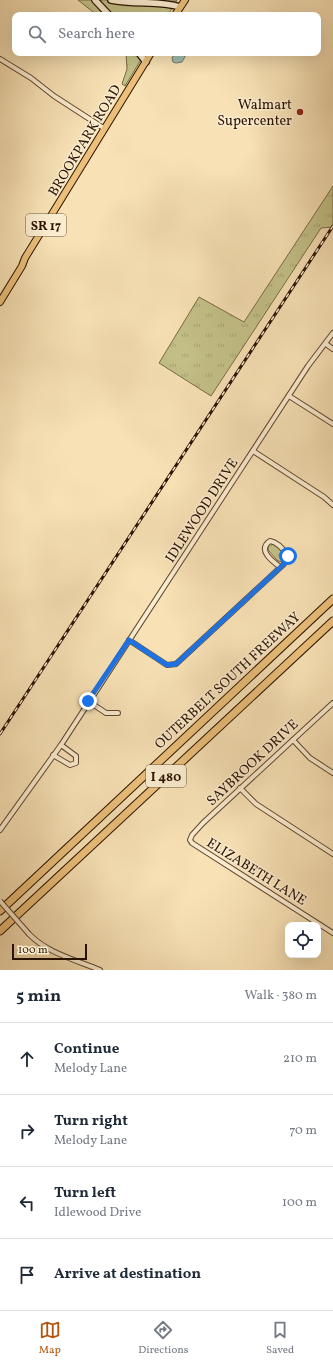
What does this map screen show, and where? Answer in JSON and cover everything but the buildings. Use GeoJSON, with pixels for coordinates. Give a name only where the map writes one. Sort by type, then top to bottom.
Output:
{"type":"FeatureCollection","features":[{"type":"Feature","properties":{"kind":"highway","name":"OUTERBELT SOUTH FREEWAY"},"geometry":{"type":"LineString","coordinates":[[0,911],[333,599]]}},
{"type":"Feature","properties":{"kind":"highway","name":"OUTERBELT SOUTH FREEWAY"},"geometry":{"type":"LineString","coordinates":[[0,931],[333,621]]}},
{"type":"Feature","properties":{"kind":"main road"},"geometry":{"type":"LineString","coordinates":[[177,12],[185,0]]}},
{"type":"Feature","properties":{"kind":"main road","name":"BROOKPARK ROAD"},"geometry":{"type":"LineString","coordinates":[[0,302],[150,56]]}},
{"type":"Feature","properties":{"kind":"street"},"geometry":{"type":"LineString","coordinates":[[95,0],[106,12]]}},
{"type":"Feature","properties":{"kind":"street"},"geometry":{"type":"LineString","coordinates":[[111,0],[136,3],[171,4],[180,7]]}},
{"type":"Feature","properties":{"kind":"street"},"geometry":{"type":"LineString","coordinates":[[141,56],[146,62]]}},
{"type":"Feature","properties":{"kind":"street"},"geometry":{"type":"LineString","coordinates":[[0,59],[31,78],[54,96],[105,129]]}},
{"type":"Feature","properties":{"kind":"street","name":"IDLEWOOD DRIVE"},"geometry":{"type":"LineString","coordinates":[[0,830],[60,745],[308,366],[333,333]]}},
{"type":"Feature","properties":{"kind":"street"},"geometry":{"type":"LineString","coordinates":[[326,344],[333,349]]}},
{"type":"Feature","properties":{"kind":"street"},"geometry":{"type":"LineString","coordinates":[[289,396],[333,424]]}},
{"type":"Feature","properties":{"kind":"street"},"geometry":{"type":"LineString","coordinates":[[253,451],[324,497],[333,505]]}},
{"type":"Feature","properties":{"kind":"street"},"geometry":{"type":"LineString","coordinates":[[129,640],[167,665],[176,664],[280,567],[287,560],[288,556],[277,544],[270,541],[264,548],[265,552],[280,567]]}},
{"type":"Feature","properties":{"kind":"street"},"geometry":{"type":"LineString","coordinates":[[88,701],[106,713],[118,713]]}},
{"type":"Feature","properties":{"kind":"street","name":"SAYBROOK DRIVE"},"geometry":{"type":"LineString","coordinates":[[190,840],[192,835],[202,823],[333,702]]}},
{"type":"Feature","properties":{"kind":"street"},"geometry":{"type":"LineString","coordinates":[[292,740],[310,758],[333,773]]}},
{"type":"Feature","properties":{"kind":"street"},"geometry":{"type":"LineString","coordinates":[[53,755],[70,765],[76,763],[76,756],[60,745]]}},
{"type":"Feature","properties":{"kind":"street"},"geometry":{"type":"LineString","coordinates":[[240,788],[256,804],[333,854]]}},
{"type":"Feature","properties":{"kind":"street","name":"ELIZABETH LANE"},"geometry":{"type":"LineString","coordinates":[[190,840],[192,843],[333,933]]}},
{"type":"Feature","properties":{"kind":"street"},"geometry":{"type":"LineString","coordinates":[[0,902],[35,941],[52,950],[100,970]]}},
{"type":"Feature","properties":{"kind":"green space"},"geometry":{"type":"Polygon","coordinates":[[[78,0],[177,0],[170,12],[93,12],[78,0]]]}},
{"type":"Feature","properties":{"kind":"green space"},"geometry":{"type":"Polygon","coordinates":[[[126,56],[143,56],[125,86],[122,84],[127,69],[126,56]]]}},
{"type":"Feature","properties":{"kind":"green space"},"geometry":{"type":"Polygon","coordinates":[[[333,186],[333,227],[321,228],[211,396],[159,363],[199,297],[244,322],[333,186]]]}},
{"type":"Feature","properties":{"kind":"green space"},"geometry":{"type":"Polygon","coordinates":[[[271,543],[283,552],[285,559],[283,562],[278,561],[268,550],[268,545],[271,543]]]}},
{"type":"Feature","properties":{"kind":"water"},"geometry":{"type":"Polygon","coordinates":[[[173,56],[185,56],[182,62],[176,63],[173,62],[173,56]]]}},
{"type":"Feature","properties":{"kind":"railway"},"geometry":{"type":"LineString","coordinates":[[0,734],[333,226]]}},
{"type":"Feature","properties":{"kind":"place","name":"Walmart Supercenter"},"geometry":{"type":"Point","coordinates":[300,112]}},
{"type":"Feature","properties":{"kind":"route"},"geometry":{"type":"LineString","coordinates":[[88,701],[129,640],[167,665],[176,664],[284,564],[288,556]]}}]}
